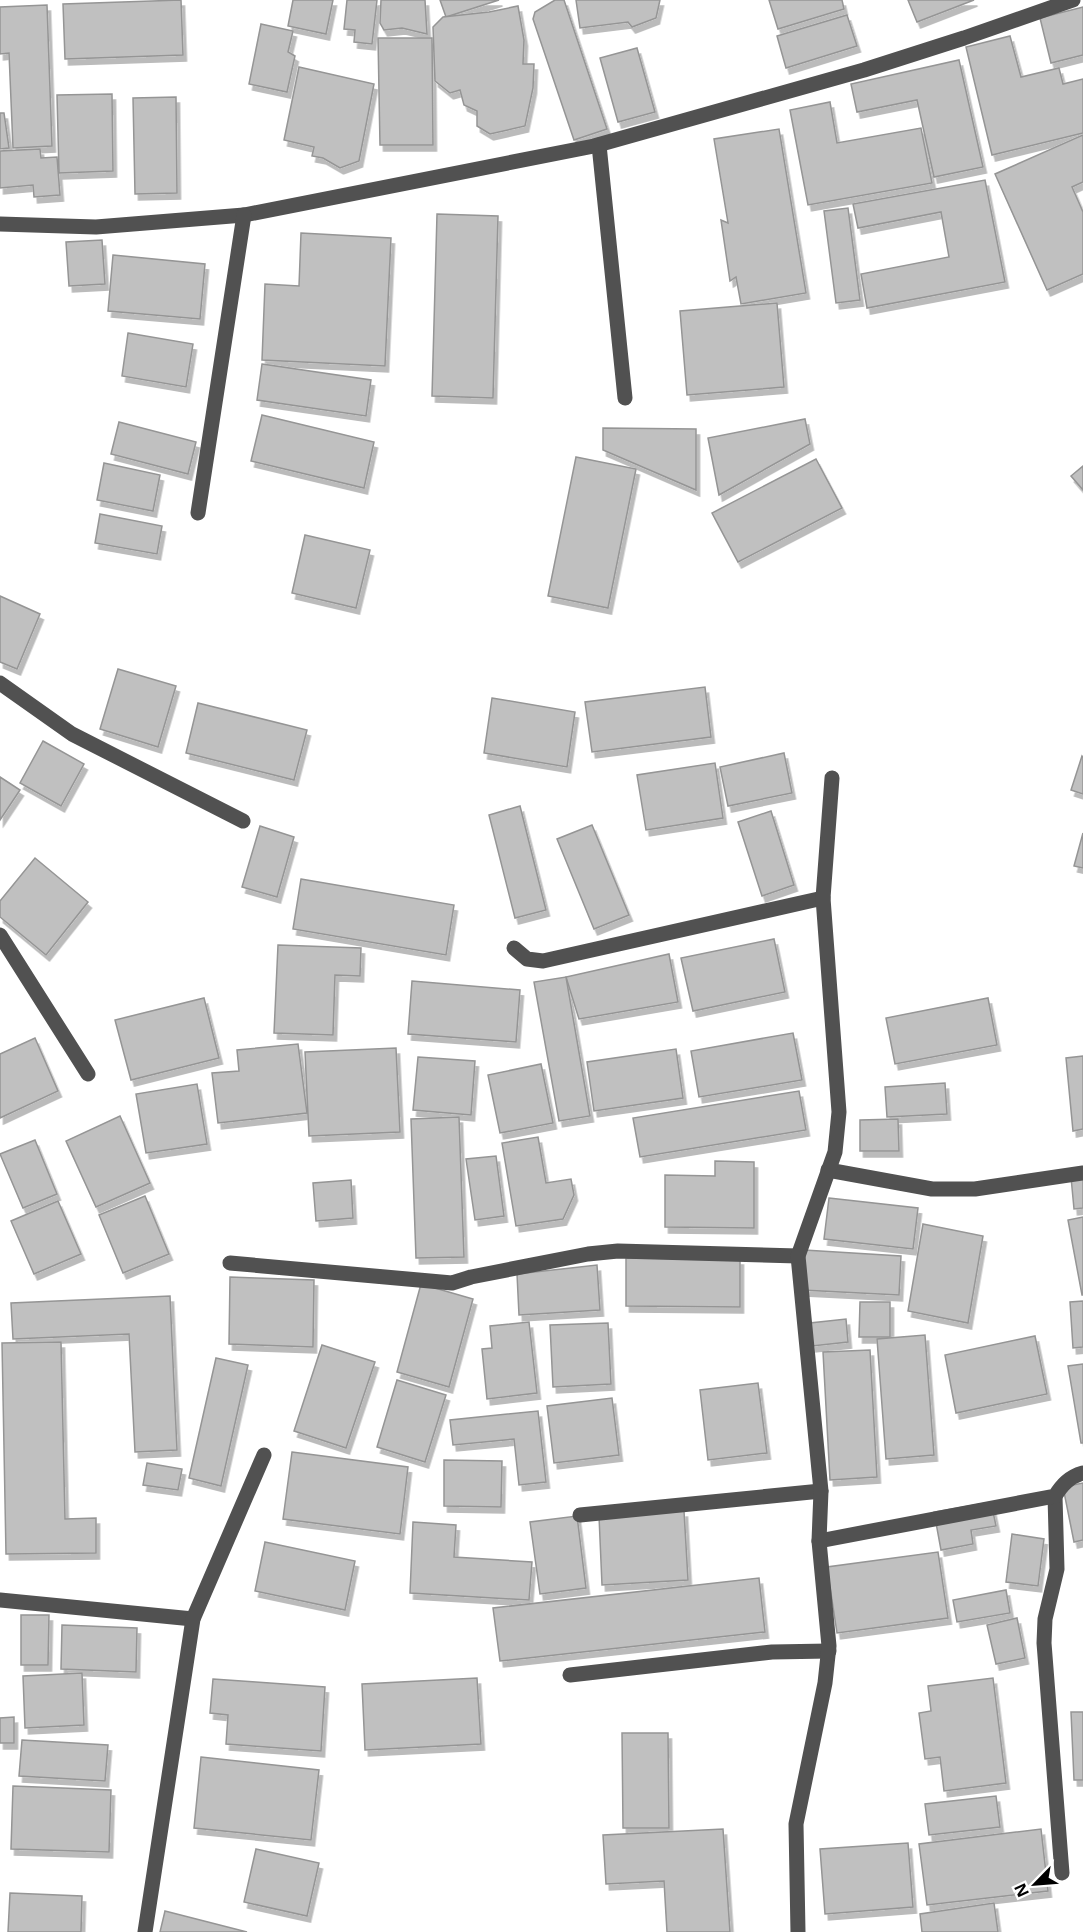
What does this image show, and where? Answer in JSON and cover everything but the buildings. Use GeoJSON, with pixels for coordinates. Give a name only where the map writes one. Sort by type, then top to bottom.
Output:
{"type":"FeatureCollection","features":[{"type":"Feature","properties":{"kind":"street"},"geometry":{"type":"LineString","coordinates":[[0,224],[96,227],[244,215],[599,145],[864,70],[1073,0]]}},
{"type":"Feature","properties":{"kind":"street"},"geometry":{"type":"LineString","coordinates":[[599,145],[625,398]]}},
{"type":"Feature","properties":{"kind":"street"},"geometry":{"type":"LineString","coordinates":[[198,513],[244,215]]}},
{"type":"Feature","properties":{"kind":"street"},"geometry":{"type":"LineString","coordinates":[[0,683],[72,734],[243,821]]}},
{"type":"Feature","properties":{"kind":"street"},"geometry":{"type":"LineString","coordinates":[[798,1932],[796,1824],[825,1683],[829,1651],[819,1541],[822,1491],[798,1256],[835,1152],[839,1112],[823,898],[832,778]]}},
{"type":"Feature","properties":{"kind":"street"},"geometry":{"type":"LineString","coordinates":[[514,948],[527,959],[543,961],[823,898]]}},
{"type":"Feature","properties":{"kind":"street"},"geometry":{"type":"LineString","coordinates":[[0,935],[88,1074]]}},
{"type":"Feature","properties":{"kind":"street"},"geometry":{"type":"LineString","coordinates":[[828,1170],[932,1189],[964,1189],[1056,1179],[1083,1173]]}},
{"type":"Feature","properties":{"kind":"street"},"geometry":{"type":"LineString","coordinates":[[230,1263],[452,1283],[471,1277],[588,1254],[618,1251],[798,1256]]}},
{"type":"Feature","properties":{"kind":"street"},"geometry":{"type":"LineString","coordinates":[[145,1932],[193,1619],[264,1455]]}},
{"type":"Feature","properties":{"kind":"street"},"geometry":{"type":"LineString","coordinates":[[1062,1873],[1044,1643],[1045,1619],[1057,1569],[1055,1496],[1063,1484],[1083,1473]]}},
{"type":"Feature","properties":{"kind":"street"},"geometry":{"type":"LineString","coordinates":[[580,1515],[822,1491]]}},
{"type":"Feature","properties":{"kind":"street"},"geometry":{"type":"LineString","coordinates":[[819,1541],[1055,1496]]}},
{"type":"Feature","properties":{"kind":"street"},"geometry":{"type":"LineString","coordinates":[[0,1600],[193,1619]]}},
{"type":"Feature","properties":{"kind":"street"},"geometry":{"type":"LineString","coordinates":[[570,1675],[772,1652],[829,1651]]}}]}
